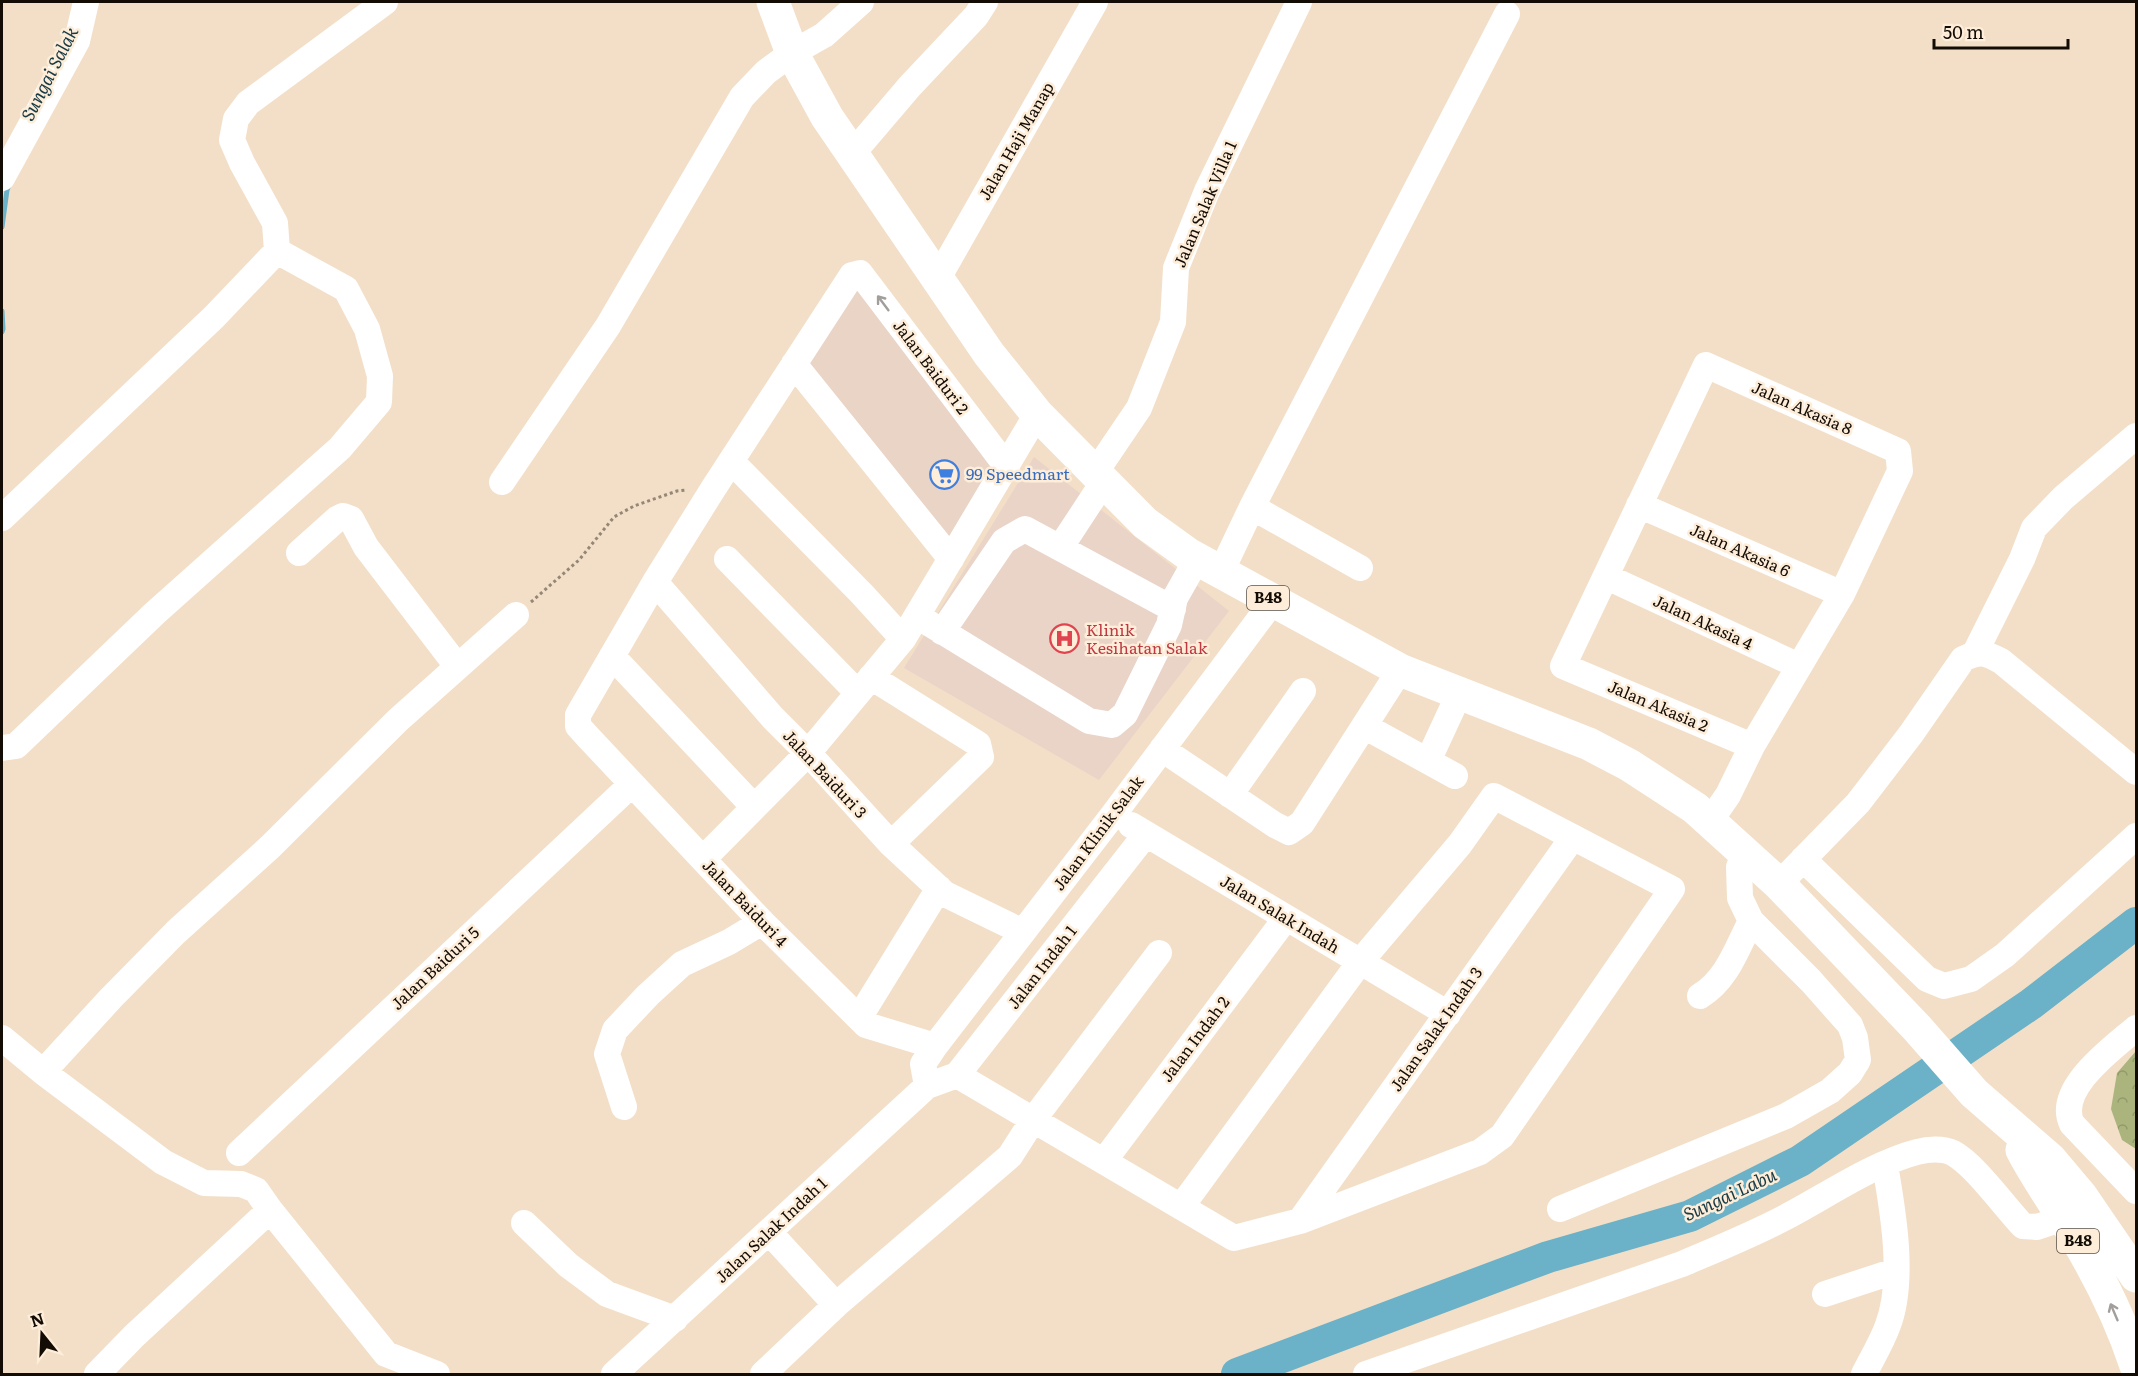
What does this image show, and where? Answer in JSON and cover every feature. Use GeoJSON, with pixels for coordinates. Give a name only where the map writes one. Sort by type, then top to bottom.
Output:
{"type":"FeatureCollection","features":[{"type":"Feature","properties":{"kind":"main road","name":"B48"},"geometry":{"type":"LineString","coordinates":[[773,2],[792,53],[828,117],[989,354],[1037,414],[1145,523],[1209,566],[1400,670],[1589,744],[1629,765],[1695,808],[1746,851],[1917,1028],[1974,1093],[2007,1122],[2033,1172],[2073,1216],[2136,1366]]}},
{"type":"Feature","properties":{"kind":"main road","name":"B48"},"geometry":{"type":"LineString","coordinates":[[2073,1216],[2108,1233],[2136,1276]]}},
{"type":"Feature","properties":{"kind":"main road"},"geometry":{"type":"LineString","coordinates":[[2073,1216],[2109,1222],[2136,1238]]}},
{"type":"Feature","properties":{"kind":"main road"},"geometry":{"type":"LineString","coordinates":[[2073,1216],[2136,1287]]}},
{"type":"Feature","properties":{"kind":"street"},"geometry":{"type":"LineString","coordinates":[[2,178],[77,41],[86,2]]}},
{"type":"Feature","properties":{"kind":"street"},"geometry":{"type":"LineString","coordinates":[[2,518],[214,317],[277,252],[275,223],[232,140],[236,119],[248,103],[385,2]]}},
{"type":"Feature","properties":{"kind":"street"},"geometry":{"type":"LineString","coordinates":[[502,482],[608,326],[742,97],[766,72],[792,53],[824,35],[861,2]]}},
{"type":"Feature","properties":{"kind":"street"},"geometry":{"type":"LineString","coordinates":[[852,154],[910,86],[976,16],[985,2]]}},
{"type":"Feature","properties":{"kind":"street","name":"Jalan Haji Manap"},"geometry":{"type":"LineString","coordinates":[[937,280],[1095,2]]}},
{"type":"Feature","properties":{"kind":"street","name":"Jalan Salak Villa 1"},"geometry":{"type":"LineString","coordinates":[[1060,548],[1139,408],[1173,322],[1176,268],[1207,191],[1299,2]]}},
{"type":"Feature","properties":{"kind":"street"},"geometry":{"type":"LineString","coordinates":[[917,616],[1089,721],[1112,725],[1125,714],[1169,625],[1175,598],[1209,566],[1252,507],[1507,14]]}},
{"type":"Feature","properties":{"kind":"street"},"geometry":{"type":"LineString","coordinates":[[2,748],[16,746],[155,613],[340,448],[379,402],[380,376],[367,329],[346,289],[277,252]]}},
{"type":"Feature","properties":{"kind":"street","name":"Jalan Baiduri 2"},"geometry":{"type":"LineString","coordinates":[[794,364],[852,275],[860,273],[1007,467]]}},
{"type":"Feature","properties":{"kind":"street"},"geometry":{"type":"LineString","coordinates":[[754,807],[612,656],[712,489],[794,364],[951,559]]}},
{"type":"Feature","properties":{"kind":"street","name":"Jalan Akasia 8"},"geometry":{"type":"LineString","coordinates":[[1639,506],[1706,365],[1898,450],[1900,471],[1842,594]]}},
{"type":"Feature","properties":{"kind":"street"},"geometry":{"type":"LineString","coordinates":[[703,859],[808,753],[903,639],[1037,414]]}},
{"type":"Feature","properties":{"kind":"street"},"geometry":{"type":"LineString","coordinates":[[1976,653],[2022,560],[2034,528],[2063,498],[2136,436]]}},
{"type":"Feature","properties":{"kind":"street"},"geometry":{"type":"LineString","coordinates":[[731,461],[903,639]]}},
{"type":"Feature","properties":{"kind":"street"},"geometry":{"type":"LineString","coordinates":[[1607,577],[1639,506]]}},
{"type":"Feature","properties":{"kind":"street","name":"Jalan Akasia 6"},"geometry":{"type":"LineString","coordinates":[[1639,506],[1842,594]]}},
{"type":"Feature","properties":{"kind":"street"},"geometry":{"type":"LineString","coordinates":[[1252,507],[1360,568]]}},
{"type":"Feature","properties":{"kind":"street"},"geometry":{"type":"LineString","coordinates":[[299,553],[337,519],[343,516],[351,519],[371,554],[457,666]]}},
{"type":"Feature","properties":{"kind":"street"},"geometry":{"type":"LineString","coordinates":[[942,632],[1004,541],[1025,529],[1173,609]]}},
{"type":"Feature","properties":{"kind":"street"},"geometry":{"type":"LineString","coordinates":[[727,558],[865,685],[978,744],[981,757],[891,844]]}},
{"type":"Feature","properties":{"kind":"street","name":"Jalan Akasia 2"},"geometry":{"type":"LineString","coordinates":[[1607,577],[1563,666],[1752,746]]}},
{"type":"Feature","properties":{"kind":"street","name":"Jalan Akasia 4"},"geometry":{"type":"LineString","coordinates":[[1607,577],[1799,666]]}},
{"type":"Feature","properties":{"kind":"street","name":"Jalan Baiduri 3"},"geometry":{"type":"LineString","coordinates":[[655,582],[772,718],[808,753],[891,844],[945,894],[1023,932]]}},
{"type":"Feature","properties":{"kind":"street"},"geometry":{"type":"LineString","coordinates":[[1710,821],[1728,795],[1752,746],[1842,594]]}},
{"type":"Feature","properties":{"kind":"street","name":"Jalan Klinik Salak"},"geometry":{"type":"LineString","coordinates":[[928,1066],[1023,932],[1273,601]]}},
{"type":"Feature","properties":{"kind":"street"},"geometry":{"type":"LineString","coordinates":[[43,1072],[176,932],[270,847],[398,720],[516,615]]}},
{"type":"Feature","properties":{"kind":"street"},"geometry":{"type":"LineString","coordinates":[[1779,884],[1858,803],[1911,735],[1963,659],[1976,653],[1987,653],[2001,661],[2136,772]]}},
{"type":"Feature","properties":{"kind":"street","name":"Jalan Baiduri 4"},"geometry":{"type":"LineString","coordinates":[[612,656],[578,715],[578,726],[762,922],[866,1025],[928,1066]]}},
{"type":"Feature","properties":{"kind":"street"},"geometry":{"type":"LineString","coordinates":[[1162,749],[1288,832],[1302,823],[1400,670]]}},
{"type":"Feature","properties":{"kind":"street"},"geometry":{"type":"LineString","coordinates":[[1230,795],[1303,691]]}},
{"type":"Feature","properties":{"kind":"street"},"geometry":{"type":"LineString","coordinates":[[1428,761],[1459,694]]}},
{"type":"Feature","properties":{"kind":"street"},"geometry":{"type":"LineString","coordinates":[[1364,726],[1455,776]]}},
{"type":"Feature","properties":{"kind":"street","name":"Jalan Baiduri 5"},"geometry":{"type":"LineString","coordinates":[[238,1153],[632,784]]}},
{"type":"Feature","properties":{"kind":"street"},"geometry":{"type":"LineString","coordinates":[[928,1066],[957,1075],[1234,1238],[1300,1221],[1480,1152],[1503,1137],[1672,889],[1494,796],[1460,844],[1360,962],[1181,1206]]}},
{"type":"Feature","properties":{"kind":"street","name":"Jalan Salak Indah"},"geometry":{"type":"LineString","coordinates":[[1113,815],[1448,1014]]}},
{"type":"Feature","properties":{"kind":"street","name":"Jalan Indah 1"},"geometry":{"type":"LineString","coordinates":[[957,1075],[1146,834]]}},
{"type":"Feature","properties":{"kind":"street"},"geometry":{"type":"LineString","coordinates":[[1803,859],[1927,979],[1944,986],[1971,979],[2005,955],[2136,836]]}},
{"type":"Feature","properties":{"kind":"street","name":"Jalan Salak Indah 3"},"geometry":{"type":"LineString","coordinates":[[1300,1221],[1573,837]]}},
{"type":"Feature","properties":{"kind":"street"},"geometry":{"type":"LineString","coordinates":[[1560,1209],[1786,1116],[1830,1091],[1850,1073],[1858,1060],[1855,1038],[1850,1025],[1811,981],[1751,921],[1740,898],[1739,867],[1746,851]]}},
{"type":"Feature","properties":{"kind":"street"},"geometry":{"type":"LineString","coordinates":[[859,1018],[939,888]]}},
{"type":"Feature","properties":{"kind":"street","name":"Jalan Indah 2"},"geometry":{"type":"LineString","coordinates":[[1104,1161],[1286,918]]}},
{"type":"Feature","properties":{"kind":"street"},"geometry":{"type":"LineString","coordinates":[[1700,996],[1712,989],[1724,976],[1751,921]]}},
{"type":"Feature","properties":{"kind":"street"},"geometry":{"type":"LineString","coordinates":[[624,1107],[607,1054],[615,1030],[682,964],[729,942],[762,922]]}},
{"type":"Feature","properties":{"kind":"street"},"geometry":{"type":"LineString","coordinates":[[763,1374],[836,1305],[1010,1156],[1033,1120],[1159,953]]}},
{"type":"Feature","properties":{"kind":"street"},"geometry":{"type":"LineString","coordinates":[[2136,1028],[2089,1070],[2074,1092],[2068,1109],[2072,1124],[2136,1191]]}},
{"type":"Feature","properties":{"kind":"street"},"geometry":{"type":"LineString","coordinates":[[2,1038],[162,1162],[204,1183],[241,1184],[256,1190],[386,1354],[437,1374]]}},
{"type":"Feature","properties":{"kind":"street","name":"Jalan Salak Indah 1"},"geometry":{"type":"LineString","coordinates":[[614,1374],[769,1232],[928,1066]]}},
{"type":"Feature","properties":{"kind":"street"},"geometry":{"type":"LineString","coordinates":[[1366,1374],[1682,1264],[1785,1218],[1885,1165],[1916,1152],[1932,1149],[1952,1152],[1970,1166],[2023,1226],[2037,1227],[2073,1216]]}},
{"type":"Feature","properties":{"kind":"street"},"geometry":{"type":"LineString","coordinates":[[1864,1374],[1889,1323],[1895,1286],[1895,1236],[1885,1165]]}},
{"type":"Feature","properties":{"kind":"street"},"geometry":{"type":"LineString","coordinates":[[97,1374],[134,1336],[270,1210]]}},
{"type":"Feature","properties":{"kind":"street"},"geometry":{"type":"LineString","coordinates":[[524,1223],[568,1264],[608,1294],[675,1319]]}},
{"type":"Feature","properties":{"kind":"street"},"geometry":{"type":"LineString","coordinates":[[769,1232],[836,1305]]}},
{"type":"Feature","properties":{"kind":"street"},"geometry":{"type":"LineString","coordinates":[[1825,1294],[1895,1271]]}},
{"type":"Feature","properties":{"kind":"path"},"geometry":{"type":"LineString","coordinates":[[516,615],[579,560],[614,518],[634,506],[677,491],[712,489]]}},
{"type":"Feature","properties":{"kind":"shaded area"},"geometry":{"type":"Polygon","coordinates":[[[857,280],[998,466],[951,549],[802,365],[857,280]]]}},
{"type":"Feature","properties":{"kind":"shaded area","name":"Klinik Kesihatan Salak"},"geometry":{"type":"Polygon","coordinates":[[[1034,457],[1229,611],[1099,780],[904,668],[1034,457]]]}},
{"type":"Feature","properties":{"kind":"green space"},"geometry":{"type":"Polygon","coordinates":[[[2136,1051],[2136,1149],[2122,1140],[2111,1109],[2117,1073],[2136,1051]]]}},
{"type":"Feature","properties":{"kind":"waterway","name":"Sungai Salak"},"geometry":{"type":"LineString","coordinates":[[2,227],[10,183]]}},
{"type":"Feature","properties":{"kind":"waterway","name":"Sungai Salak"},"geometry":{"type":"LineString","coordinates":[[2,311],[2,332]]}},
{"type":"Feature","properties":{"kind":"waterway","name":"Sungai Labu"},"geometry":{"type":"LineString","coordinates":[[1237,1374],[1548,1257],[1690,1216],[1800,1161],[2031,1004],[2136,923]]}},
{"type":"Feature","properties":{"kind":"place","name":"99 Speedmart"},"geometry":{"type":"Point","coordinates":[945,474]}},
{"type":"Feature","properties":{"kind":"place","name":"Klinik Kesihatan Salak"},"geometry":{"type":"Point","coordinates":[1065,639]}}]}
